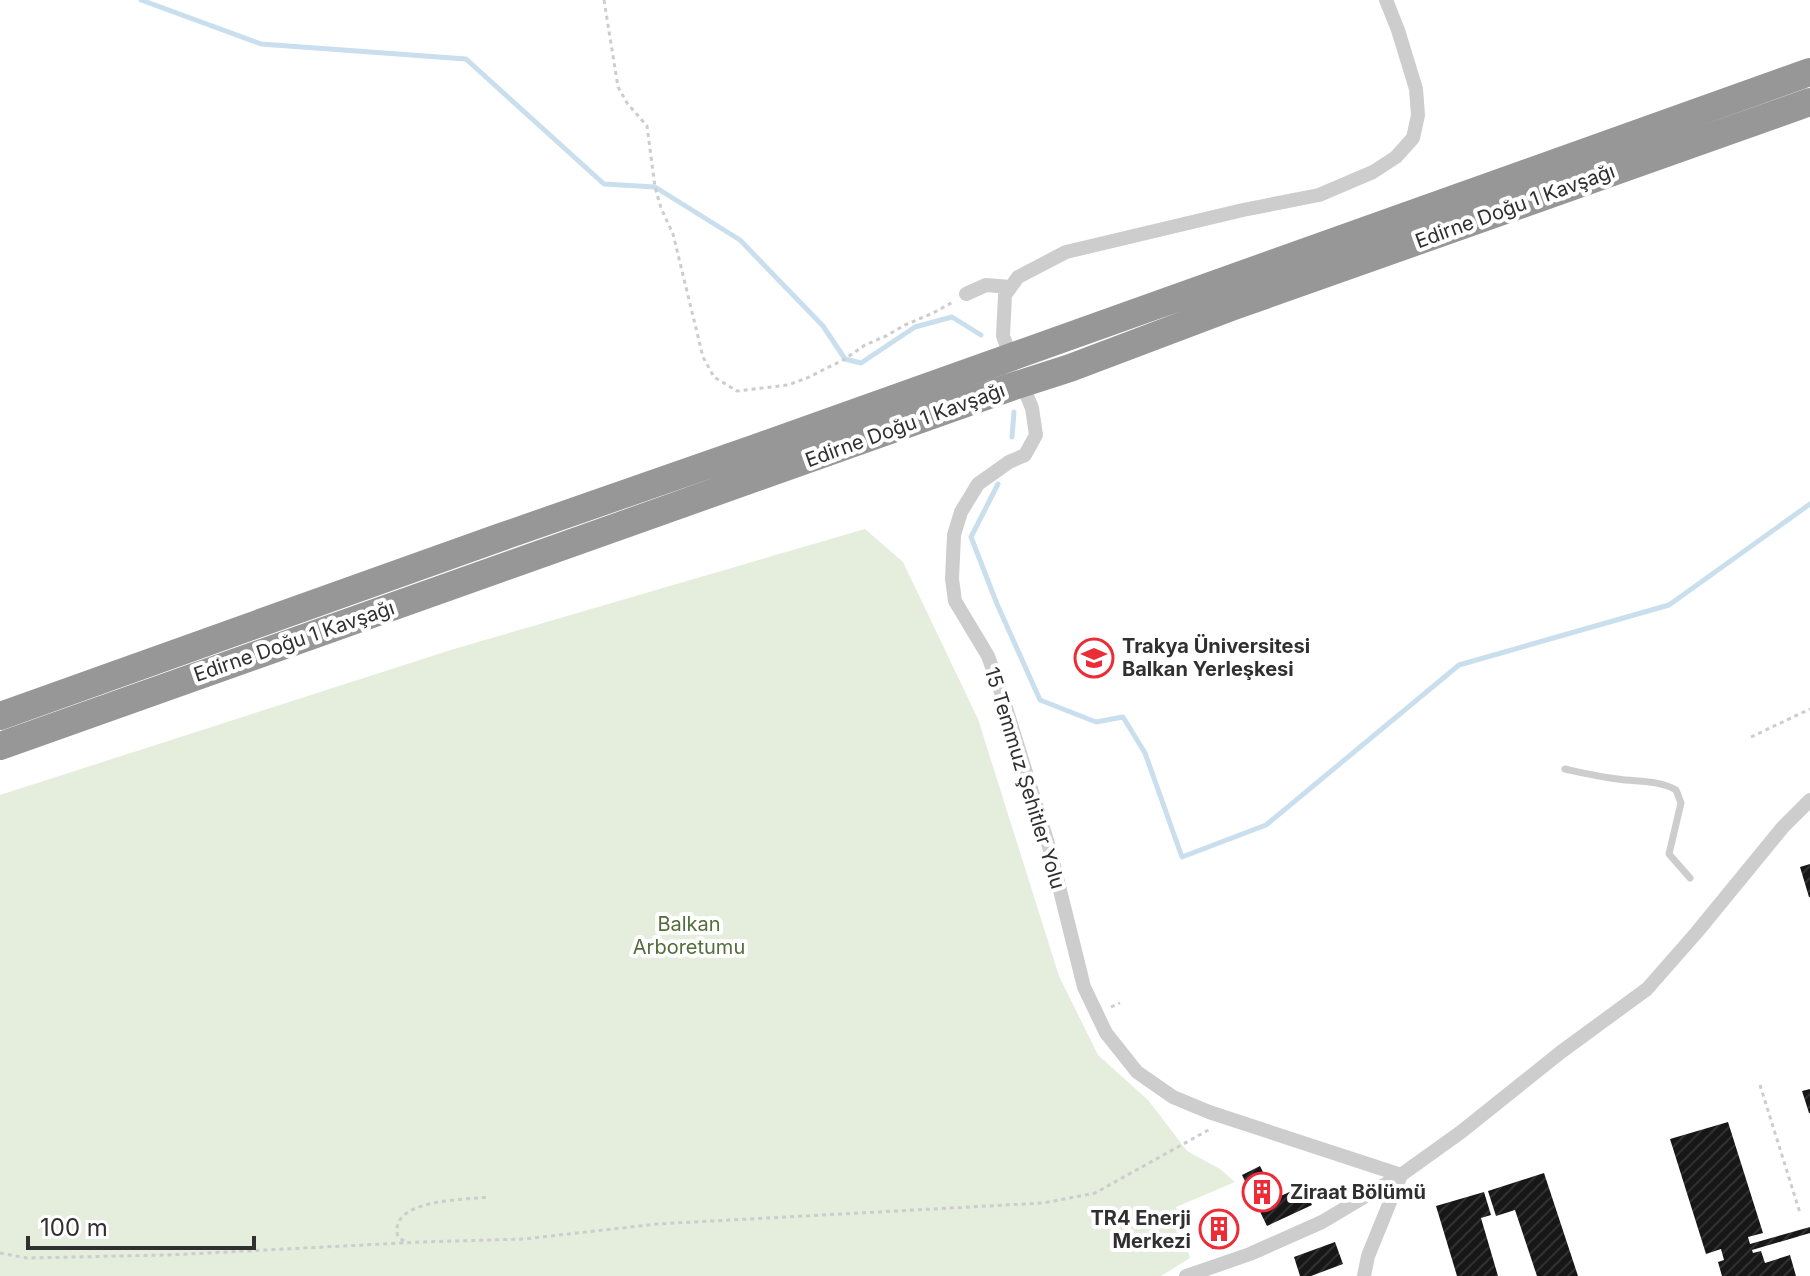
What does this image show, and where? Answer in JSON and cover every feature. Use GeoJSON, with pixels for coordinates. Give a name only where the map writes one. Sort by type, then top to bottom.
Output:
{"type":"FeatureCollection","features":[{"type":"Feature","properties":{"kind":"highway"},"geometry":{"type":"LineString","coordinates":[[1717,105],[1777,69],[1810,58]]}},
{"type":"Feature","properties":{"kind":"highway","name":"Edirne Doğu 1 Kavşağı"},"geometry":{"type":"LineString","coordinates":[[0,716],[1810,72]]}},
{"type":"Feature","properties":{"kind":"highway","name":"Edirne Doğu 1 Kavşağı"},"geometry":{"type":"LineString","coordinates":[[0,746],[1810,102]]}},
{"type":"Feature","properties":{"kind":"highway"},"geometry":{"type":"LineString","coordinates":[[1761,120],[1790,122],[1810,116]]}},
{"type":"Feature","properties":{"kind":"street"},"geometry":{"type":"LineString","coordinates":[[966,294],[986,285],[1010,287],[1018,277],[1066,252],[1319,195],[1373,172],[1396,157],[1413,138],[1418,115],[1416,89],[1386,0]]}},
{"type":"Feature","properties":{"kind":"street","name":"15 Temmuz Şehitler Yolu"},"geometry":{"type":"LineString","coordinates":[[1010,287],[1005,295],[1003,336],[1032,408],[1036,435],[1025,455],[1009,462],[978,484],[961,512],[954,535],[952,579],[955,601],[988,656],[1002,695],[1050,850],[1084,987],[1106,1033],[1137,1072],[1173,1097],[1229,1119],[1401,1175]]}},
{"type":"Feature","properties":{"kind":"street"},"geometry":{"type":"LineString","coordinates":[[1186,1276],[1250,1254],[1322,1222],[1401,1175],[1461,1132],[1561,1052],[1647,989],[1783,827],[1810,800]]}},
{"type":"Feature","properties":{"kind":"street"},"geometry":{"type":"LineString","coordinates":[[1364,1276],[1368,1256],[1401,1175]]}},
{"type":"Feature","properties":{"kind":"lane"},"geometry":{"type":"LineString","coordinates":[[1565,769],[1659,783],[1676,790],[1681,803],[1669,854],[1690,878]]}},
{"type":"Feature","properties":{"kind":"path"},"geometry":{"type":"LineString","coordinates":[[604,0],[618,87],[647,126],[655,187],[673,234],[703,357],[714,377],[737,391],[788,385],[845,359],[865,345],[966,294]]}},
{"type":"Feature","properties":{"kind":"path"},"geometry":{"type":"LineString","coordinates":[[1751,737],[1810,709]]}},
{"type":"Feature","properties":{"kind":"path"},"geometry":{"type":"LineString","coordinates":[[1760,1085],[1800,1213]]}},
{"type":"Feature","properties":{"kind":"path"},"geometry":{"type":"LineString","coordinates":[[0,1253],[27,1258],[168,1255],[524,1239],[657,1224],[1043,1203],[1095,1193],[1229,1119]]}},
{"type":"Feature","properties":{"kind":"path"},"geometry":{"type":"LineString","coordinates":[[408,1243],[398,1237],[396,1229],[401,1217],[414,1209],[488,1197]]}},
{"type":"Feature","properties":{"kind":"green space","name":"Balkan Arboretumu"},"geometry":{"type":"Polygon","coordinates":[[[865,529],[903,562],[978,719],[1059,976],[1098,1055],[1148,1100],[1187,1151],[1220,1169],[1235,1182],[1176,1207],[1190,1258],[1161,1276],[0,1276],[0,795],[454,649],[865,529]]]}},
{"type":"Feature","properties":{"kind":"building"},"geometry":{"type":"Polygon","coordinates":[[[1810,864],[1810,897],[1809,897],[1800,867],[1810,864]]]}},
{"type":"Feature","properties":{"kind":"building"},"geometry":{"type":"Polygon","coordinates":[[[1810,1089],[1810,1113],[1809,1113],[1802,1091],[1810,1089]]]}},
{"type":"Feature","properties":{"kind":"building"},"geometry":{"type":"Polygon","coordinates":[[[1728,1122],[1763,1233],[1748,1237],[1750,1244],[1810,1227],[1810,1233],[1752,1250],[1753,1253],[1761,1251],[1765,1263],[1790,1255],[1796,1276],[1722,1276],[1718,1262],[1724,1260],[1721,1249],[1706,1254],[1670,1139],[1728,1122]]]}},
{"type":"Feature","properties":{"kind":"building","name":"Ziraat Bölümü"},"geometry":{"type":"Polygon","coordinates":[[[1260,1166],[1276,1198],[1303,1186],[1312,1205],[1267,1226],[1242,1175],[1260,1166]]]}},
{"type":"Feature","properties":{"kind":"building"},"geometry":{"type":"Polygon","coordinates":[[[1544,1173],[1578,1276],[1537,1276],[1515,1210],[1496,1216],[1488,1191],[1544,1173]]]}},
{"type":"Feature","properties":{"kind":"building"},"geometry":{"type":"Polygon","coordinates":[[[1484,1192],[1491,1215],[1481,1218],[1498,1276],[1457,1276],[1436,1206],[1484,1192]]]}},
{"type":"Feature","properties":{"kind":"building","name":"TR4 Enerji Merkezi"},"geometry":{"type":"Polygon","coordinates":[[[1225,1210],[1236,1240],[1212,1249],[1201,1219],[1225,1210]]]}},
{"type":"Feature","properties":{"kind":"building"},"geometry":{"type":"Polygon","coordinates":[[[1335,1242],[1343,1264],[1311,1276],[1300,1276],[1294,1257],[1335,1242]]]}},
{"type":"Feature","properties":{"kind":"waterway"},"geometry":{"type":"LineString","coordinates":[[141,0],[261,44],[466,59],[604,184],[655,187],[740,240],[823,326],[845,359],[861,363],[915,327],[952,317],[981,335]]}},
{"type":"Feature","properties":{"kind":"waterway"},"geometry":{"type":"LineString","coordinates":[[1012,437],[1014,412]]}},
{"type":"Feature","properties":{"kind":"waterway"},"geometry":{"type":"LineString","coordinates":[[998,484],[971,537],[1040,700],[1096,722],[1123,717],[1145,753],[1182,857],[1266,825],[1459,665],[1669,605],[1810,504]]}},
{"type":"Feature","properties":{"kind":"place","name":"Trakya Üniversitesi Balkan Yerleşkesi"},"geometry":{"type":"Point","coordinates":[1094,658]}},
{"type":"Feature","properties":{"kind":"place","name":"Ziraat Bölümü"},"geometry":{"type":"Point","coordinates":[1262,1192]}},
{"type":"Feature","properties":{"kind":"place","name":"TR4 Enerji Merkezi"},"geometry":{"type":"Point","coordinates":[1219,1229]}}]}
